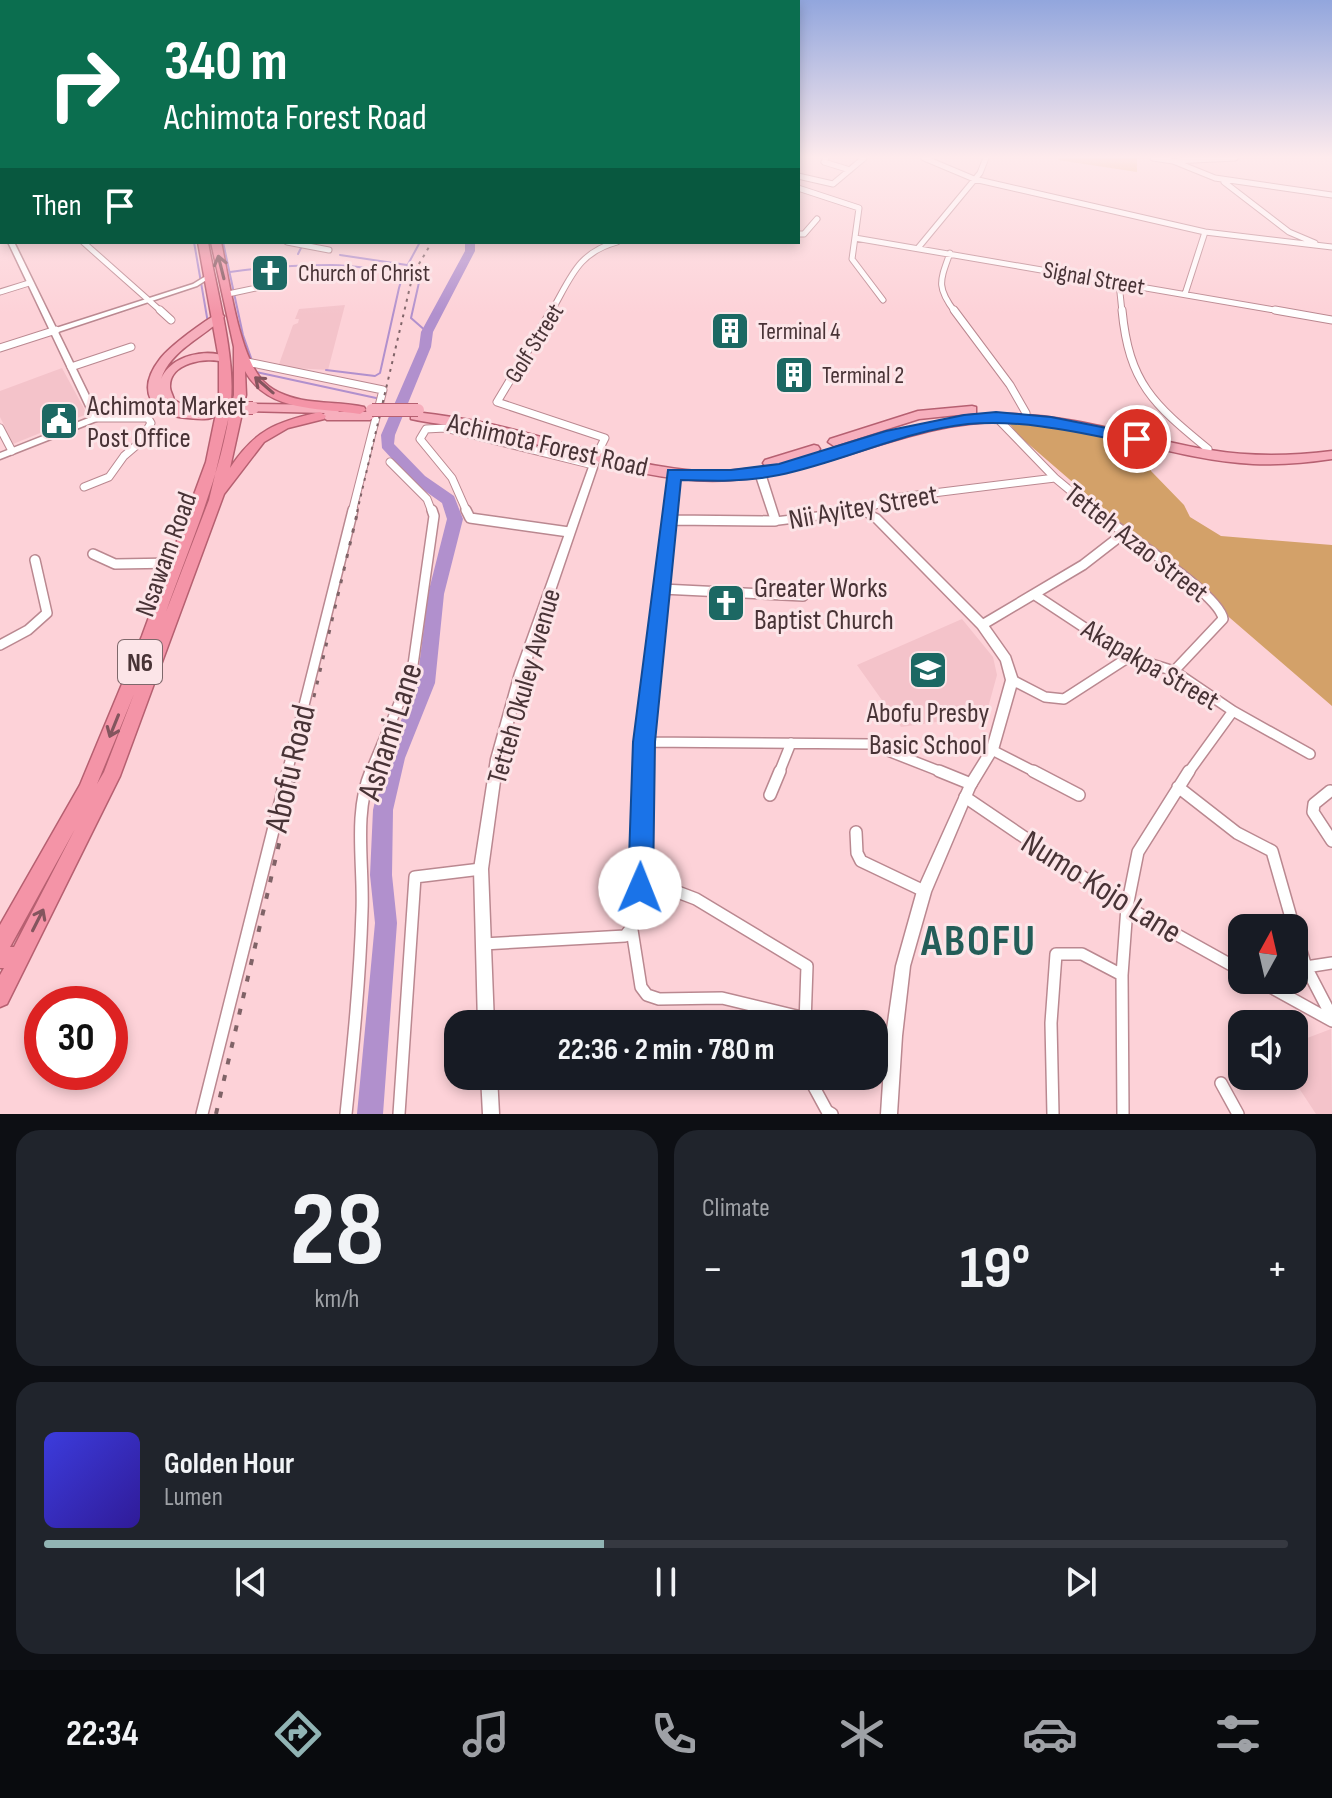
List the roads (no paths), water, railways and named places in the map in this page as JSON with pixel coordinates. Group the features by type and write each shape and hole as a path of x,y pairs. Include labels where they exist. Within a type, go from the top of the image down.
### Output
{"highway":[{"name":"Nsawam Road","path":"0,945 86,791 115,726 219,436 225,399 224,359 219,316 209,283 203,244"},
{"name":"Nsawam Road","path":"0,997 9,958 111,776 216,500 240,395 239,347 216,244"},
{"path":"239,347 259,384 279,396 370,415"},
{"path":"216,500 251,445 266,432 284,423 320,416"}],"main road":[{"name":"Achimota Forest Road","path":"219,316 171,354 159,369 154,396 162,407 179,414 370,415"},
{"name":"Achimota Forest Road","path":"211,412 172,404 165,392 164,382 181,363 210,355 224,359"},
{"name":"Achimota Forest Road","path":"252,412 320,416 417,413 469,422 674,474 714,476 793,467 905,431 954,421 996,417 1075,425 1242,460 1302,460 1332,455"},
{"name":"Achimota Forest Road","path":"598,453 686,467 736,468 773,462 857,427 936,412 1026,413 1090,422 1208,449 1276,454 1332,447"}],"street":[{"path":"859,210 852,259 883,300"},
{"path":"918,248 949,210"},
{"path":"1109,210 1205,232 1330,247"},
{"path":"1262,210 1289,232 1330,247"},
{"path":"800,234 804,234 817,219"},
{"path":"1185,294 1205,232"},
{"name":"Signal Street","path":"855,238 1332,320"},
{"path":"12,244 96,418"},
{"path":"85,244 171,320"},
{"path":"307,244 329,250"},
{"name":"Golf Street","path":"598,453 497,402 585,256 596,248 610,244"},
{"path":"950,253 940,281 943,296 1010,385 1026,413"},
{"path":"0,292 29,283"},
{"path":"0,348 148,299 209,283"},
{"path":"1119,283 1126,339 1140,382 1168,413 1208,449"},
{"path":"228,294 275,284"},
{"path":"71,367 131,347"},
{"name":"Abofu Road","path":"202,1114 271,846 370,415 383,390 247,362"},
{"name":"Tetteh Azao Street","path":"996,417 1055,478 1123,534 1211,596 1224,615 1223,619 1174,671"},
{"path":"0,456 96,418 148,418 151,423 138,444 124,456 109,477 84,487"},
{"path":"0,428 12,451"},
{"path":"569,532 482,521 468,516 462,495 452,478 420,439 423,431 445,428 598,453"},
{"name":"Tetteh Okuley Avenue","path":"485,1010 481,869 497,759 521,673 598,453"},
{"name":"Ashami Lane","path":"346,1114 355,1031 362,910 362,793 412,672 434,516 427,499 390,462"},
{"path":"760,473 775,521"},
{"path":"482,944 625,936 636,922 640,888 644,742 674,474"},
{"name":"Nii Ayitey Street","path":"671,520 775,521 863,510 893,498 1055,478"},
{"path":"863,510 876,518 982,625 1006,659 1012,680 992,750 971,784 924,891 903,966 889,1114"},
{"path":"982,625 1083,565 1123,534"},
{"path":"93,554 118,564 176,563"},
{"path":"0,645 21,636 47,613 35,560"},
{"path":"662,589 803,596"},
{"name":"Akapakpa Street","path":"1035,595 1129,657 1174,671 1233,711 1310,754"},
{"path":"1012,680 1045,697 1064,699 1129,657"},
{"path":"1123,1114 1122,975 1127,907 1138,852 1178,787 1233,711"},
{"path":"644,742 870,744 971,784"},
{"path":"770,795 791,743"},
{"path":"992,750 1079,795"},
{"path":"1178,787 1237,833 1272,851 1290,914"},
{"path":"1330,791 1314,804 1313,812 1332,841"},
{"name":"Numo Kojo Lane","path":"965,797 1127,907 1228,963"},
{"path":"856,832 857,853 861,861 924,891"},
{"path":"399,1114 415,877 481,869"},
{"path":"640,888 675,891 696,899 807,966 805,1010"},
{"path":"632,930 641,987 647,995 659,999 722,998 765,1010"},
{"path":"1053,1114 1051,1023 1056,954 1062,951 1097,959 1122,975"},
{"path":"1308,967 1332,963"},
{"path":"1308,971 1332,1019"},
{"path":"1285,994 1332,1019"},
{"path":"1221,1083 1238,1114"},
{"path":"490,1090 491,1114"},
{"path":"816,1090 827,1111 832,1114"}],"waterway":[{"path":"194,244 208,323"},
{"path":"223,244 243,335 256,372 376,398"},
{"path":"298,254 303,244"},
{"path":"419,244 406,268 420,278 411,318 427,332"},
{"path":"370,1114 386,923 381,875 383,810 395,758 426,683 436,594 455,519 449,500 420,480 387,445 388,435 425,347 427,332 470,251 470,244"},
{"path":"340,255 407,265"},
{"path":"230,272 332,265 409,272 402,278 399,288 380,373 375,376 326,370"}],"railway":[{"path":"357,512 413,274 431,244"},
{"path":"296,773 358,510"},
{"path":"216,1114 296,771"}],"place":[{"name":"Church of Christ","path":"270,273"},
{"name":"Terminal 4","path":"730,331"},
{"name":"Terminal 2","path":"794,375"},
{"name":"Achimota Market Post Office","path":"59,421"},
{"name":"Greater Works Baptist Church","path":"726,603"},
{"name":"Abofu Presby Basic School","path":"928,670"}],"district":[{"name":"ABOFU","path":"979,940"}]}
